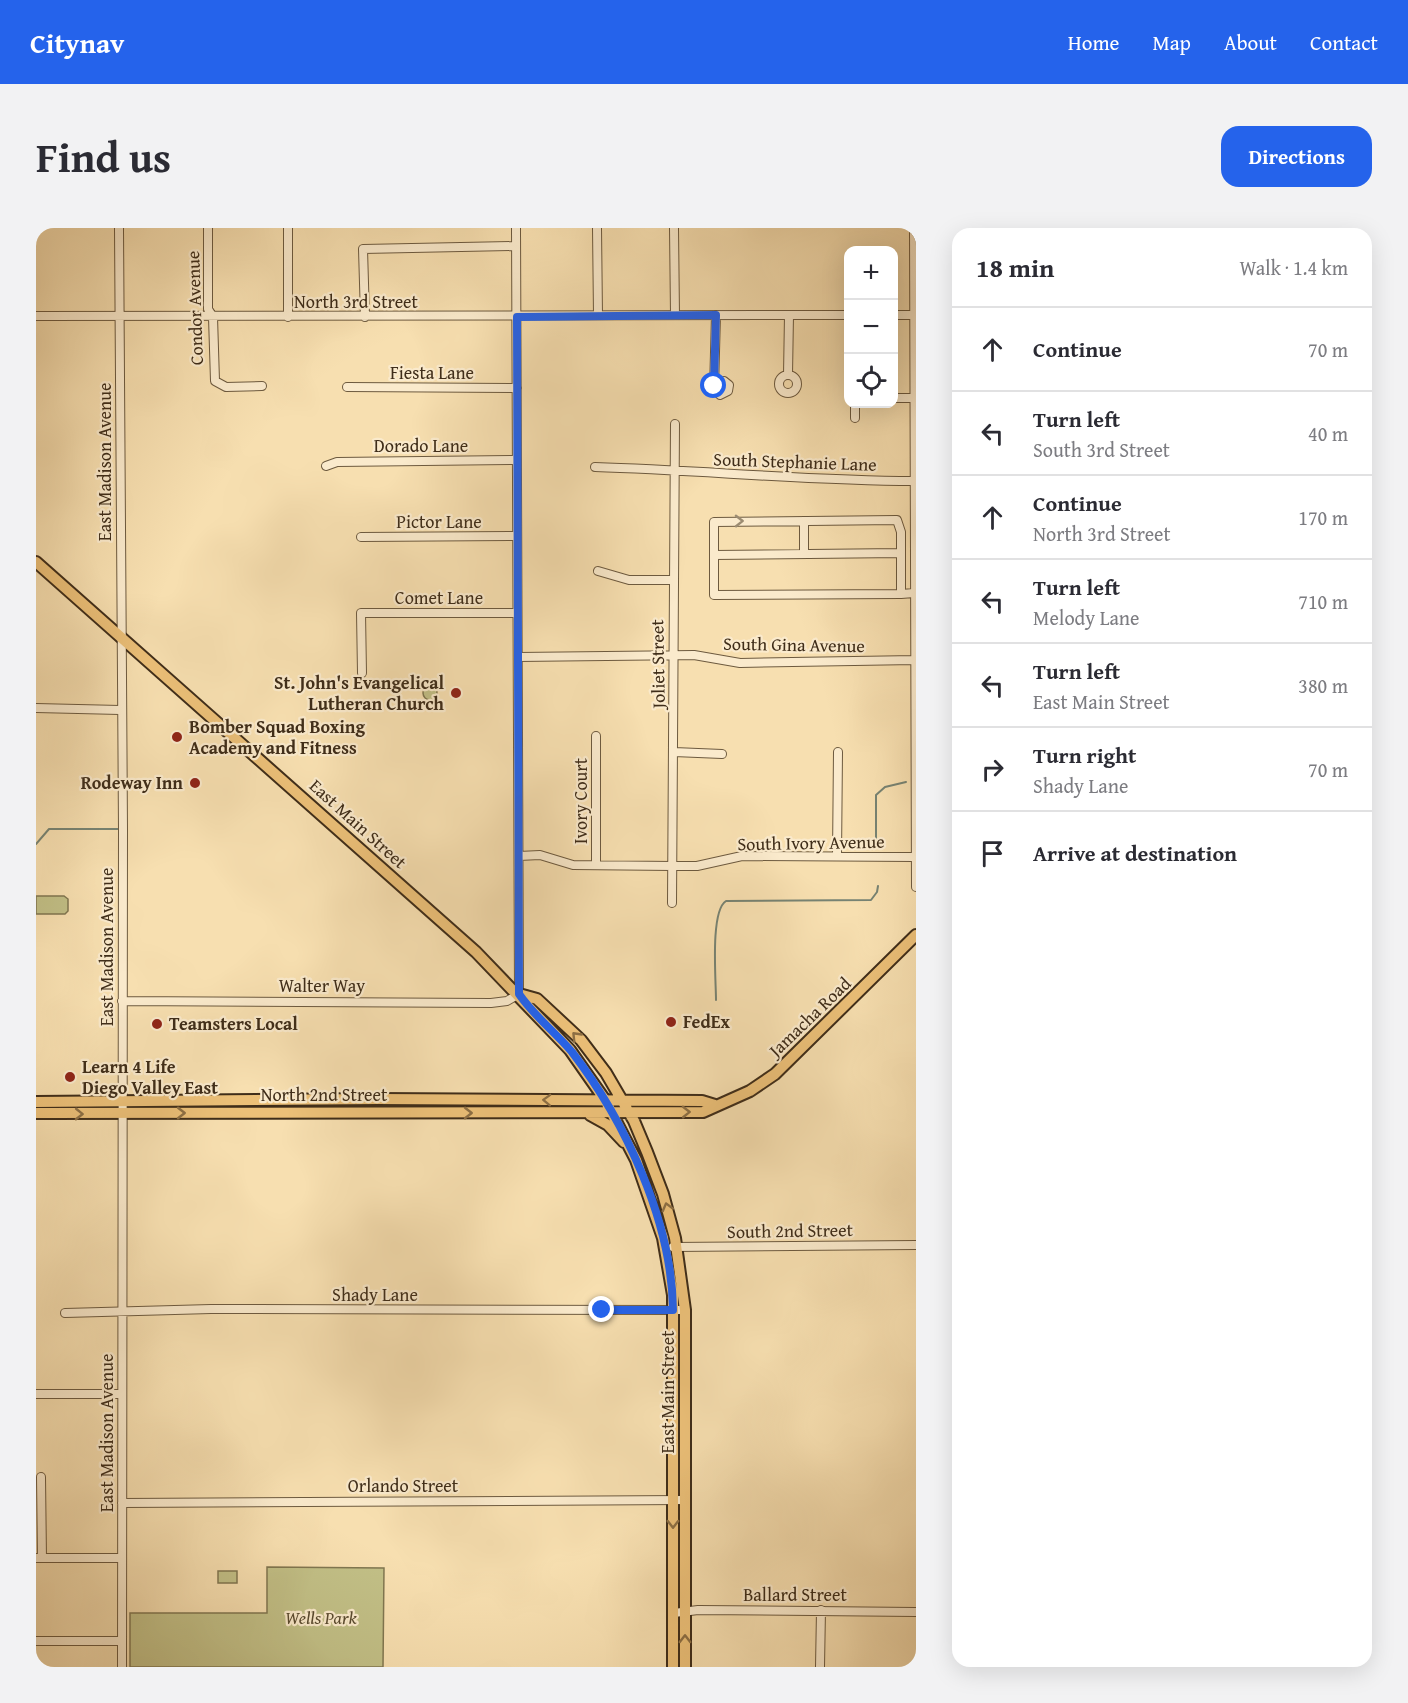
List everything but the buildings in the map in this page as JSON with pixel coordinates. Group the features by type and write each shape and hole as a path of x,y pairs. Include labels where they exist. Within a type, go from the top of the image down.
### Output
{"main road":[{"name":"East Main Street","path":"36,562 332,823 519,994 570,1050 613,1113 632,1152 665,1247 673,1310 680,1381 685,1500 679,1612 673,1667"},
{"name":"Jamacha Road","path":"613,1113 703,1112 750,1091 776,1074 916,935"},
{"name":"East Main Street","path":"519,994 537,999 581,1040 622,1101 640,1135 663,1194 677,1248 685,1310 673,1500 679,1612 685,1667"},
{"path":"578,1101 585,1098 590,1089 590,1077"},
{"path":"234,1113 246,1103 256,1099"},
{"name":"North 2nd Street","path":"36,1102 256,1099 605,1100"},
{"path":"346,1112 355,1107 359,1099"},
{"path":"397,1112 412,1108 420,1100"},
{"path":"422,1113 445,1100"},
{"name":"Jamacha Road","path":"605,1100 702,1101 715,1105"},
{"name":"North 2nd Street","path":"36,1113 613,1113"},
{"path":"640,1135 654,1113"},
{"path":"586,1114 608,1125 632,1152"}],"street":[{"name":"East Madison Avenue","path":"119,228 122,1667"},
{"name":"Condor Avenue","path":"208,228 208,309 213,317 214,383 226,387 262,386"},
{"path":"288,228 288,317"},
{"path":"516,228 519,994"},
{"path":"597,228 598,315"},
{"path":"674,228 675,315"},
{"path":"914,228 914,857 916,887"},
{"path":"365,317 363,249 516,246"},
{"path":"716,315 716,383"},
{"path":"788,315 788,375"},
{"name":"North 3rd Street","path":"36,316 844,315"},
{"path":"898,315 915,315"},
{"name":"Fiesta Lane","path":"347,387 517,388"},
{"path":"898,398 914,398"},
{"path":"855,408 855,418"},
{"name":"Joliet Street","path":"672,903 675,424"},
{"name":"Dorado Lane","path":"326,466 337,462 517,460"},
{"name":"South Stephanie Lane","path":"595,467 676,469 706,474 838,481 914,481"},
{"path":"901,594 901,525 897,520 714,522 714,595 901,594 914,592"},
{"path":"804,521 804,554"},
{"name":"Pictor Lane","path":"361,537 518,536"},
{"path":"714,555 901,553"},
{"path":"598,571 629,580 673,580"},
{"name":"Comet Lane","path":"362,673 361,614 517,613"},
{"name":"South Gina Avenue","path":"518,657 694,655 740,663 915,660"},
{"path":"36,708 120,710"},
{"name":"Ivory Court","path":"596,736 596,865"},
{"path":"674,752 722,754"},
{"path":"837,856 838,752"},
{"name":"South Ivory Avenue","path":"519,856 540,855 573,865 673,866 697,866 742,856 914,857"},
{"name":"Walter Way","path":"122,1001 491,1003 507,1001 519,994"},
{"name":"South 2nd Street","path":"665,1247 916,1245"},
{"name":"Shady Lane","path":"65,1313 211,1309 685,1310"},
{"path":"36,1395 122,1395"},
{"path":"41,1477 39,1558 122,1558"},
{"name":"Orlando Street","path":"122,1503 685,1500"},
{"path":"820,1667 821,1610"},
{"name":"Ballard Street","path":"679,1612 821,1610 916,1612"},
{"path":"36,1641 122,1641"}],"green space":[{"path":"430,686 435,688 437,693 435,698 430,700 425,698 423,693 425,688"},
{"path":"36,896 64,896 68,899 68,911 65,914 36,914"},
{"name":"Wells Park","path":"267,1567 384,1568 383,1667 130,1667 130,1613 267,1613"},
{"path":"218,1571 237,1571 237,1583 218,1583"}],"waterway":[{"path":"876,846 876,795 885,787 906,782"},
{"path":"36,844 49,829 122,829"},
{"path":"716,1000 716,931 721,907 726,901 871,900 878,886"}],"place":[{"name":"St. John's Evangelical Lutheran Church","path":"456,693"},
{"name":"Bomber Squad Boxing Academy and Fitness","path":"177,737"},
{"name":"Rodeway Inn","path":"195,783"},
{"name":"FedEx","path":"671,1022"},
{"name":"Teamsters Local","path":"157,1024"},
{"name":"Learn 4 Life Diego Valley East","path":"70,1077"}],"route":[{"path":"602,1310 673,1310 673,1295 663,1238 636,1160 621,1128 593,1080 570,1050 528,1007 519,994 517,317 716,315 716,383 714,386"}]}
